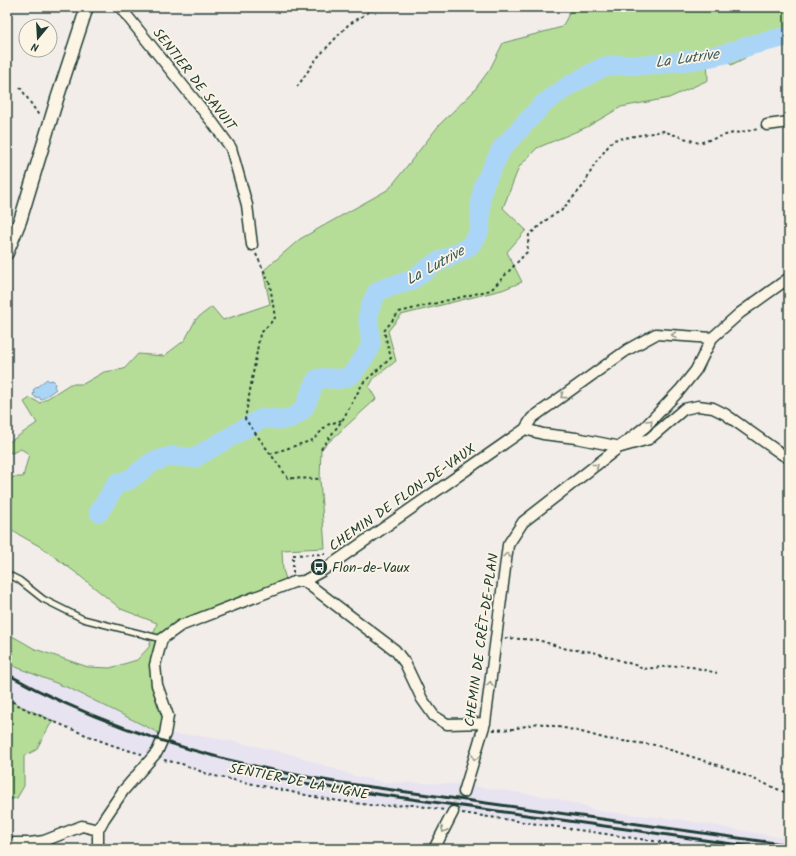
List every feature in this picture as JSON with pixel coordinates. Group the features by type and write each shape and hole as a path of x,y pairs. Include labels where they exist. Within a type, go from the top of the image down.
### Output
{"street":[{"path":"7,253 20,221 48,128 88,7"},
{"name":"SENTIER DE SAVUIT","path":"120,7 213,123 231,148 247,205 252,245"},
{"path":"767,125 789,122"},
{"name":"CHEMIN DE CRÊT-DE-PLAN","path":"464,792 484,726 508,545 523,522 645,427 680,390 696,370 712,338 740,313 789,278"},
{"name":"CHEMIN DE FLON-DE-VAUX","path":"162,639 180,626 294,582 304,581 322,572 525,429 532,418 627,350 656,334 712,338"},
{"path":"525,429 543,434 576,438 621,447 649,439 684,409 698,406 713,408 725,414 782,455 789,458"},
{"path":"304,581 395,650 405,663 422,699 434,716 447,724 484,726"},
{"path":"98,849 98,830 104,819 123,791 157,752 165,734 168,716 157,685 155,665 162,639"},
{"path":"434,849 453,811"},
{"path":"7,843 30,843 44,840 82,826 98,830"}],"lane":[{"path":"7,574 19,580 43,599 84,619 162,639"}],"path":[{"path":"296,87 317,58 348,25 378,7"},
{"path":"20,87 45,123 44,125 48,128"},
{"path":"321,449 343,420 364,383 391,358 384,331 399,312 491,290 527,252 529,235 551,216 560,211 584,185 594,165 613,140 663,131 699,143 729,134 757,130 767,125"},
{"path":"252,245 270,284 275,318 260,334 245,419 288,478 320,479"},
{"path":"270,454 312,440 327,425 343,420"},
{"path":"294,582 293,555 325,554"},
{"path":"496,638 538,640 566,649 593,652 638,666 642,669 684,665 717,674"},
{"path":"7,698 16,704 54,722 120,748 152,757"},
{"path":"484,726 513,729 538,724 574,730 607,739 654,745 730,769 767,786 789,794"},
{"name":"SENTIER DE LA LIGNE","path":"173,762 210,775 325,799 377,806 414,805 708,849"}],"shaded area":[{"path":"7,662 71,689 161,734 195,735 232,741 291,754 355,776 384,782 459,784 551,797 600,811 684,820 789,839 789,849 708,849 414,805 377,806 325,799 210,775 182,764 120,748 16,704 7,698"}],"green space":[{"path":"577,7 789,7 789,33 742,44 745,58 731,65 723,52 707,58 708,80 669,98 621,107 587,127 537,148 519,167 503,208 526,230 507,252 522,282 502,290 401,315 388,331 396,361 374,378 369,387 376,399 321,449 320,479 325,548 282,550 283,570 286,579 294,582 180,626 162,639 155,665 164,706 161,734 71,689 7,662 7,633 35,649 88,667 110,668 137,660 149,647 157,623 121,609 41,547 7,528 7,481 13,477 23,477 29,454 21,449 12,453 7,451 8,443 37,423 24,402 30,398 40,403 70,384 83,384 104,372 124,369 138,354 164,356 185,340 196,319 212,307 223,320 270,304 263,271 300,239 389,189 440,124 473,92 490,69 503,43 562,27 570,12"},
{"path":"7,698 16,704 54,721 50,725 36,750 24,756 24,786 17,798 7,800"}],"water":[{"path":"47,379 49,381 54,381 54,387 56,389 41,400 39,397 36,398 33,395 33,390"}],"waterway":[{"name":"La Lutrive","path":"99,512 117,483 129,480 152,462 172,456 194,458 261,419 286,419 294,417 303,408 317,379 340,379 353,373 368,352 371,342 368,318 370,307 377,292 385,288 410,281 434,264 465,249 471,244 477,236 480,228 481,198 484,184 502,148 543,104 568,86 603,67 618,65 650,65 700,59 789,36"}],"tunnel":[{"path":"453,812 464,792"}],"railway":[{"path":"7,674 85,712 125,728 208,755 250,765 335,782 789,845"},
{"path":"265,776 333,788 768,849"}],"place":[{"name":"Flon-de-Vaux","path":"319,567"}]}
